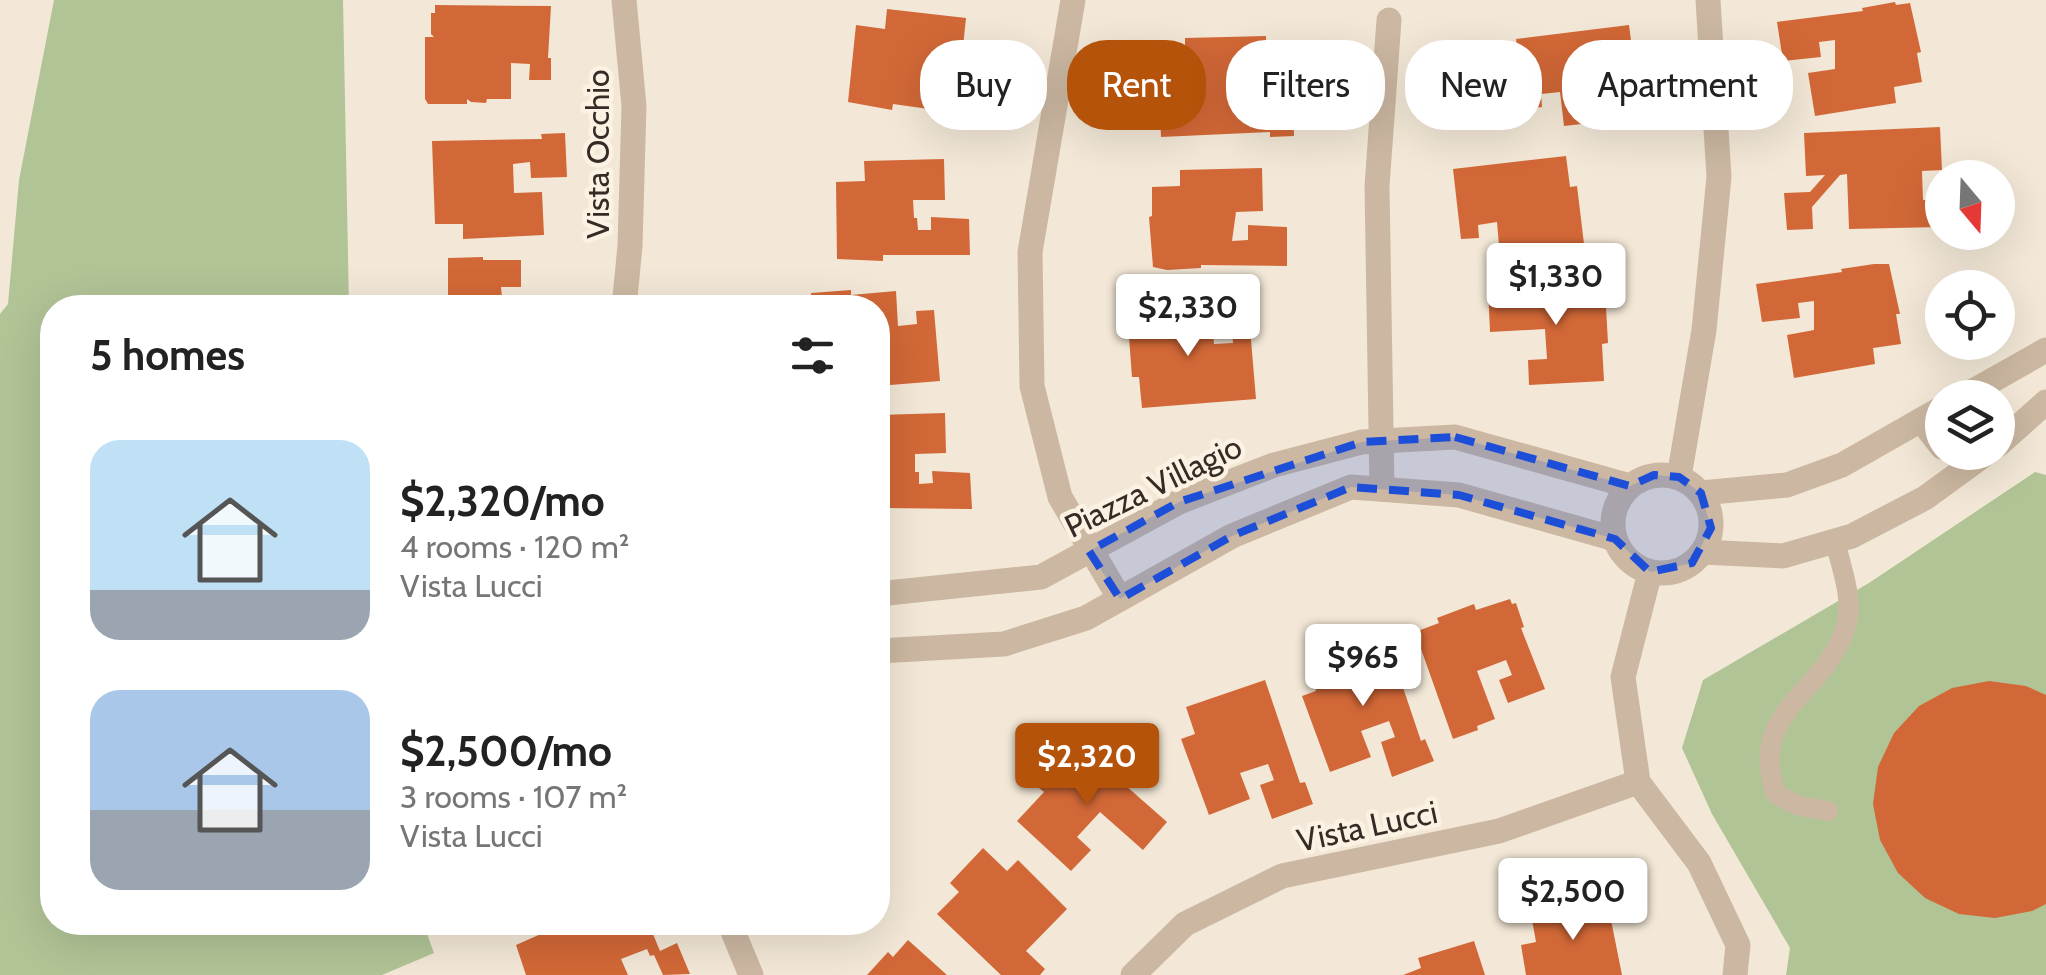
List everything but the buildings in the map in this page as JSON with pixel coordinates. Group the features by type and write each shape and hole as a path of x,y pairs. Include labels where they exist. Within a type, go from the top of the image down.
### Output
{"street":[{"name":"Vista Occhio","path":"624,0 634,106 625,295"},
{"path":"1073,0 1030,252 1032,386 1060,497 1120,599"},
{"path":"1679,477 1704,330 1719,176 1708,0"},
{"path":"1382,489 1377,186 1390,20"},
{"path":"1993,380 2046,350"},
{"path":"2015,430 2046,402"},
{"path":"1700,493 1787,485 1842,465 1925,418"},
{"name":"Piazza Villagio","path":"890,593 1041,577 1179,502 1274,465 1362,442 1455,438 1630,486"},
{"path":"1702,552 1783,556 1852,536 1925,498 1942,470"},
{"path":"1654,475 1679,477 1700,493 1711,516 1708,541 1702,552 1680,570 1650,572 1635,566 1622,554 1612,524 1614,510 1630,486 1654,475"},
{"path":"890,649 1004,644 1086,618 1232,536 1351,486 1460,495 1615,539"},
{"path":"1650,572 1623,676 1638,782 1699,863 1738,945 1735,975"},
{"name":"Vista Lucci","path":"1134,975 1185,924 1282,876 1499,831 1638,782"},
{"path":"734,935 751,975"}],"lane":[{"path":"1828,812 1776,794 1767,768 1771,738 1788,710 1815,681 1847,623 1847,592 1835,541"}],"highlighted area":[{"path":"1455,437 1630,486 1654,475 1679,477 1701,493 1711,528 1692,563 1650,572 1615,539 1459,495 1351,487 1232,536 1120,599 1089,551 1179,502 1362,442"}],"green space":[{"path":"54,0 343,0 349,295 40,295 40,935 427,935 434,953 382,975 0,975 0,314 8,304 19,180"},
{"path":"2035,472 2046,475 2046,975 1786,975 1790,948 1712,814 1682,748 1703,680 1869,583"}]}
